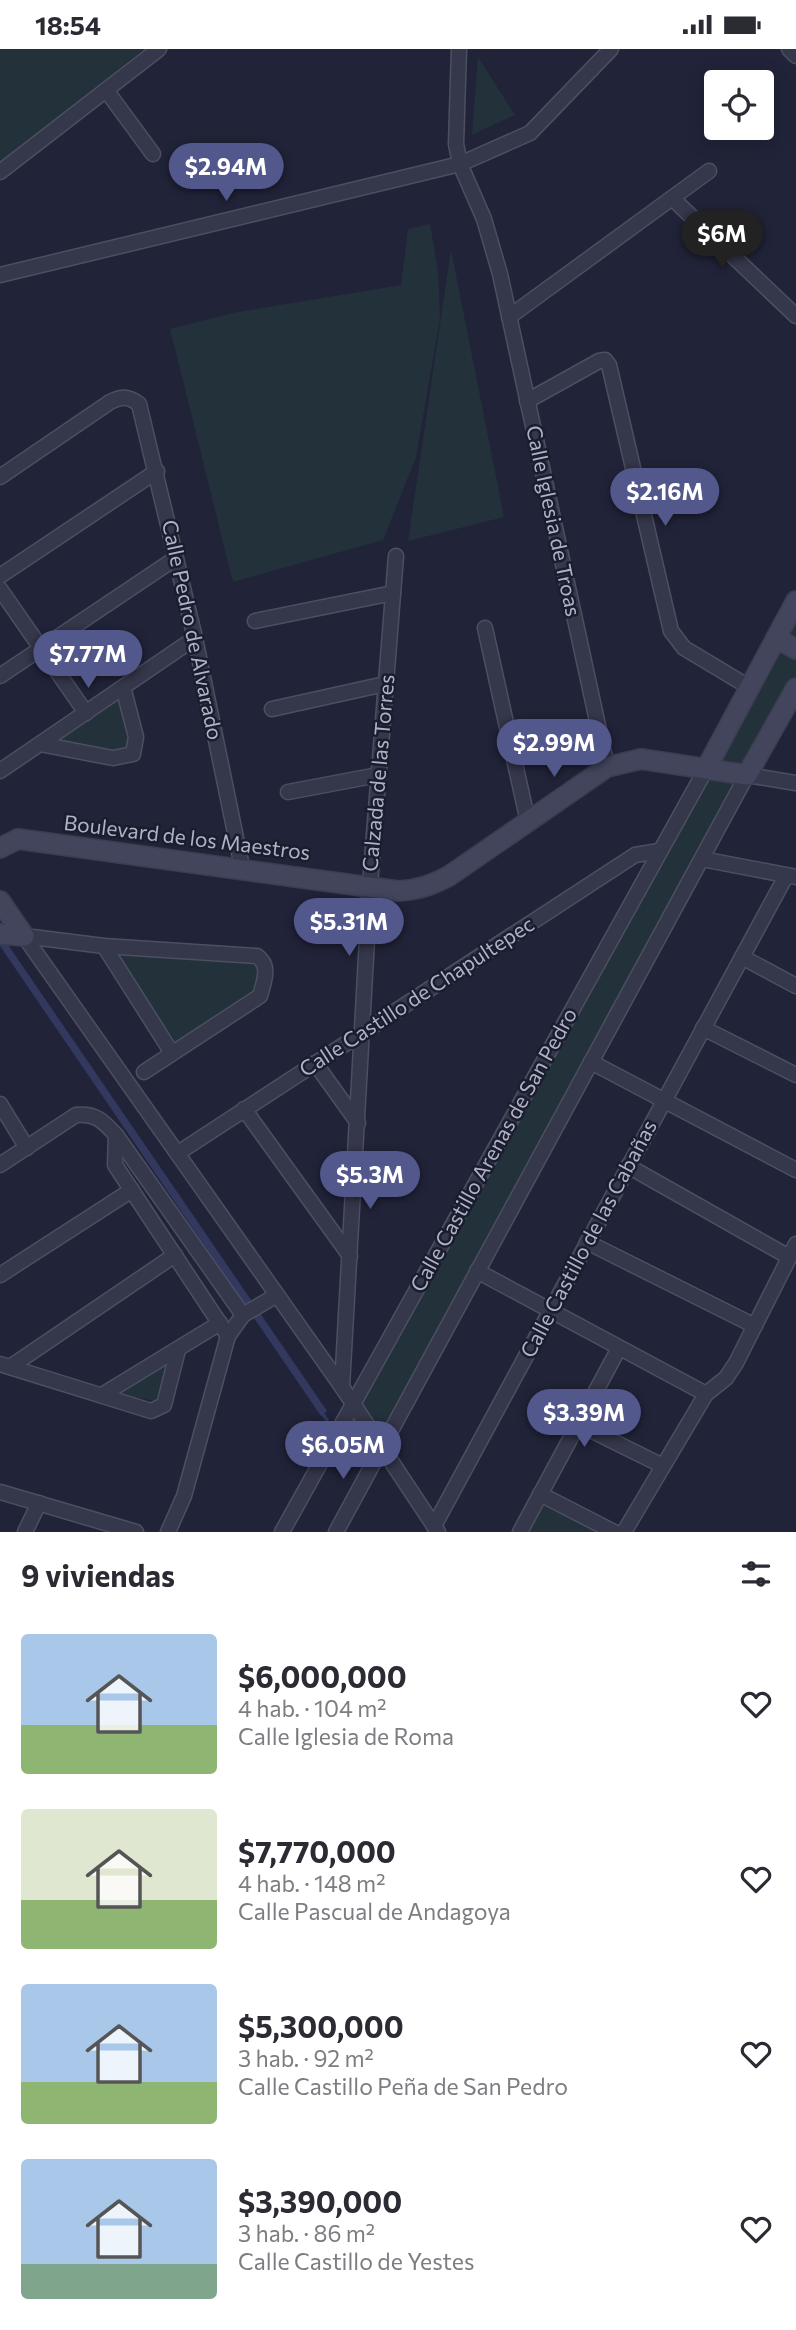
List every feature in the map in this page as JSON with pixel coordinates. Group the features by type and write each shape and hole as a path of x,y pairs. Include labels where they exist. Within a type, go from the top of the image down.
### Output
{"main road":[{"path":"706,769 796,601"},
{"path":"776,638 796,649"},
{"path":"607,767 625,760 641,759 747,775 796,688"},
{"name":"Boulevard de los Maestros","path":"0,848 18,839 242,867 398,891 429,886 607,767"},
{"path":"0,901 11,935"}],"street":[{"path":"0,172 159,49"},
{"name":"Calle Iglesia de Troas","path":"459,49 456,144 460,164 484,219 500,275 607,767"},
{"path":"0,275 460,164 530,133 611,49"},
{"path":"789,49 796,55"},
{"path":"106,90 153,154"},
{"path":"509,317 709,171"},
{"path":"672,198 796,316"},
{"path":"527,401 599,361 605,360 609,365 671,631 684,648 750,687"},
{"name":"Calle Pedro de Alvarado","path":"0,477 110,402 120,397 131,398 139,404 195,638 242,867"},
{"path":"0,576 157,471"},
{"name":"Calzada de las Torres","path":"342,1387 370,885 396,556"},
{"path":"0,676 176,558"},
{"path":"0,589 86,713"},
{"path":"255,621 393,593"},
{"path":"485,628 528,822"},
{"path":"0,771 195,638"},
{"path":"272,709 386,684"},
{"path":"40,744 113,758 133,754 136,737 123,687"},
{"name":"Calle Castillo Arenas de San Pedro","path":"282,1532 706,769"},
{"path":"288,792 378,775"},
{"path":"747,775 796,783"},
{"name":"Calle Castillo Arenas de San Pedro","path":"336,1532 747,775"},
{"name":"Calle Castillo de Chapultepec","path":"177,1153 635,855 659,851"},
{"path":"702,859 791,877"},
{"name":"Calle Castillo de las Cabañas","path":"436,1529 664,1099 742,957 791,877"},
{"path":"11,935 104,946 257,956 264,961 267,970 260,996 144,1072"},
{"path":"11,935 177,1153 342,1387 436,1529"},
{"path":"104,946 172,1053"},
{"path":"742,957 796,986"},
{"path":"703,1028 796,1075"},
{"path":"591,1062 796,1170"},
{"path":"315,1063 358,1123"},
{"path":"0,1104 27,1148"},
{"path":"244,1109 350,1256"},
{"path":"0,1165 76,1115 91,1114 100,1118 116,1135 251,1311"},
{"path":"116,1135 115,1165 229,1336"},
{"path":"624,1532 706,1394 726,1378 793,1251 628,1166"},
{"path":"0,1275 132,1190"},
{"path":"587,1242 755,1326"},
{"path":"5,1365 175,1255"},
{"path":"477,1271 618,1350 706,1394"},
{"path":"168,1532 184,1496 229,1336 251,1311 277,1295"},
{"path":"102,1395 220,1323"},
{"path":"5,1365 151,1411 164,1405 178,1349"},
{"path":"520,1532 618,1350"},
{"path":"578,1424 663,1465"},
{"path":"0,1492 136,1532"},
{"path":"540,1494 614,1532"},
{"path":"24,1532 39,1503"}],"shaded area":[{"path":"0,49 144,49 0,164"},
{"path":"478,57 515,115 472,135"},
{"path":"430,224 438,272 440,318 416,457 383,540 233,582 170,329 238,312 401,285 408,229"},
{"path":"451,250 504,517 408,541"},
{"path":"796,609 796,683 381,1442 356,1406"},
{"path":"119,699 130,744 124,751 56,740"},
{"path":"113,950 260,963 256,994 177,1044"},
{"path":"170,1360 161,1402 117,1394"},
{"path":"540,1494 612,1532 520,1532"}],"water":[{"path":"0,933 327,1411 321,1416 0,946"}],"waterway":[{"path":"320,1410 327,1420"}]}
